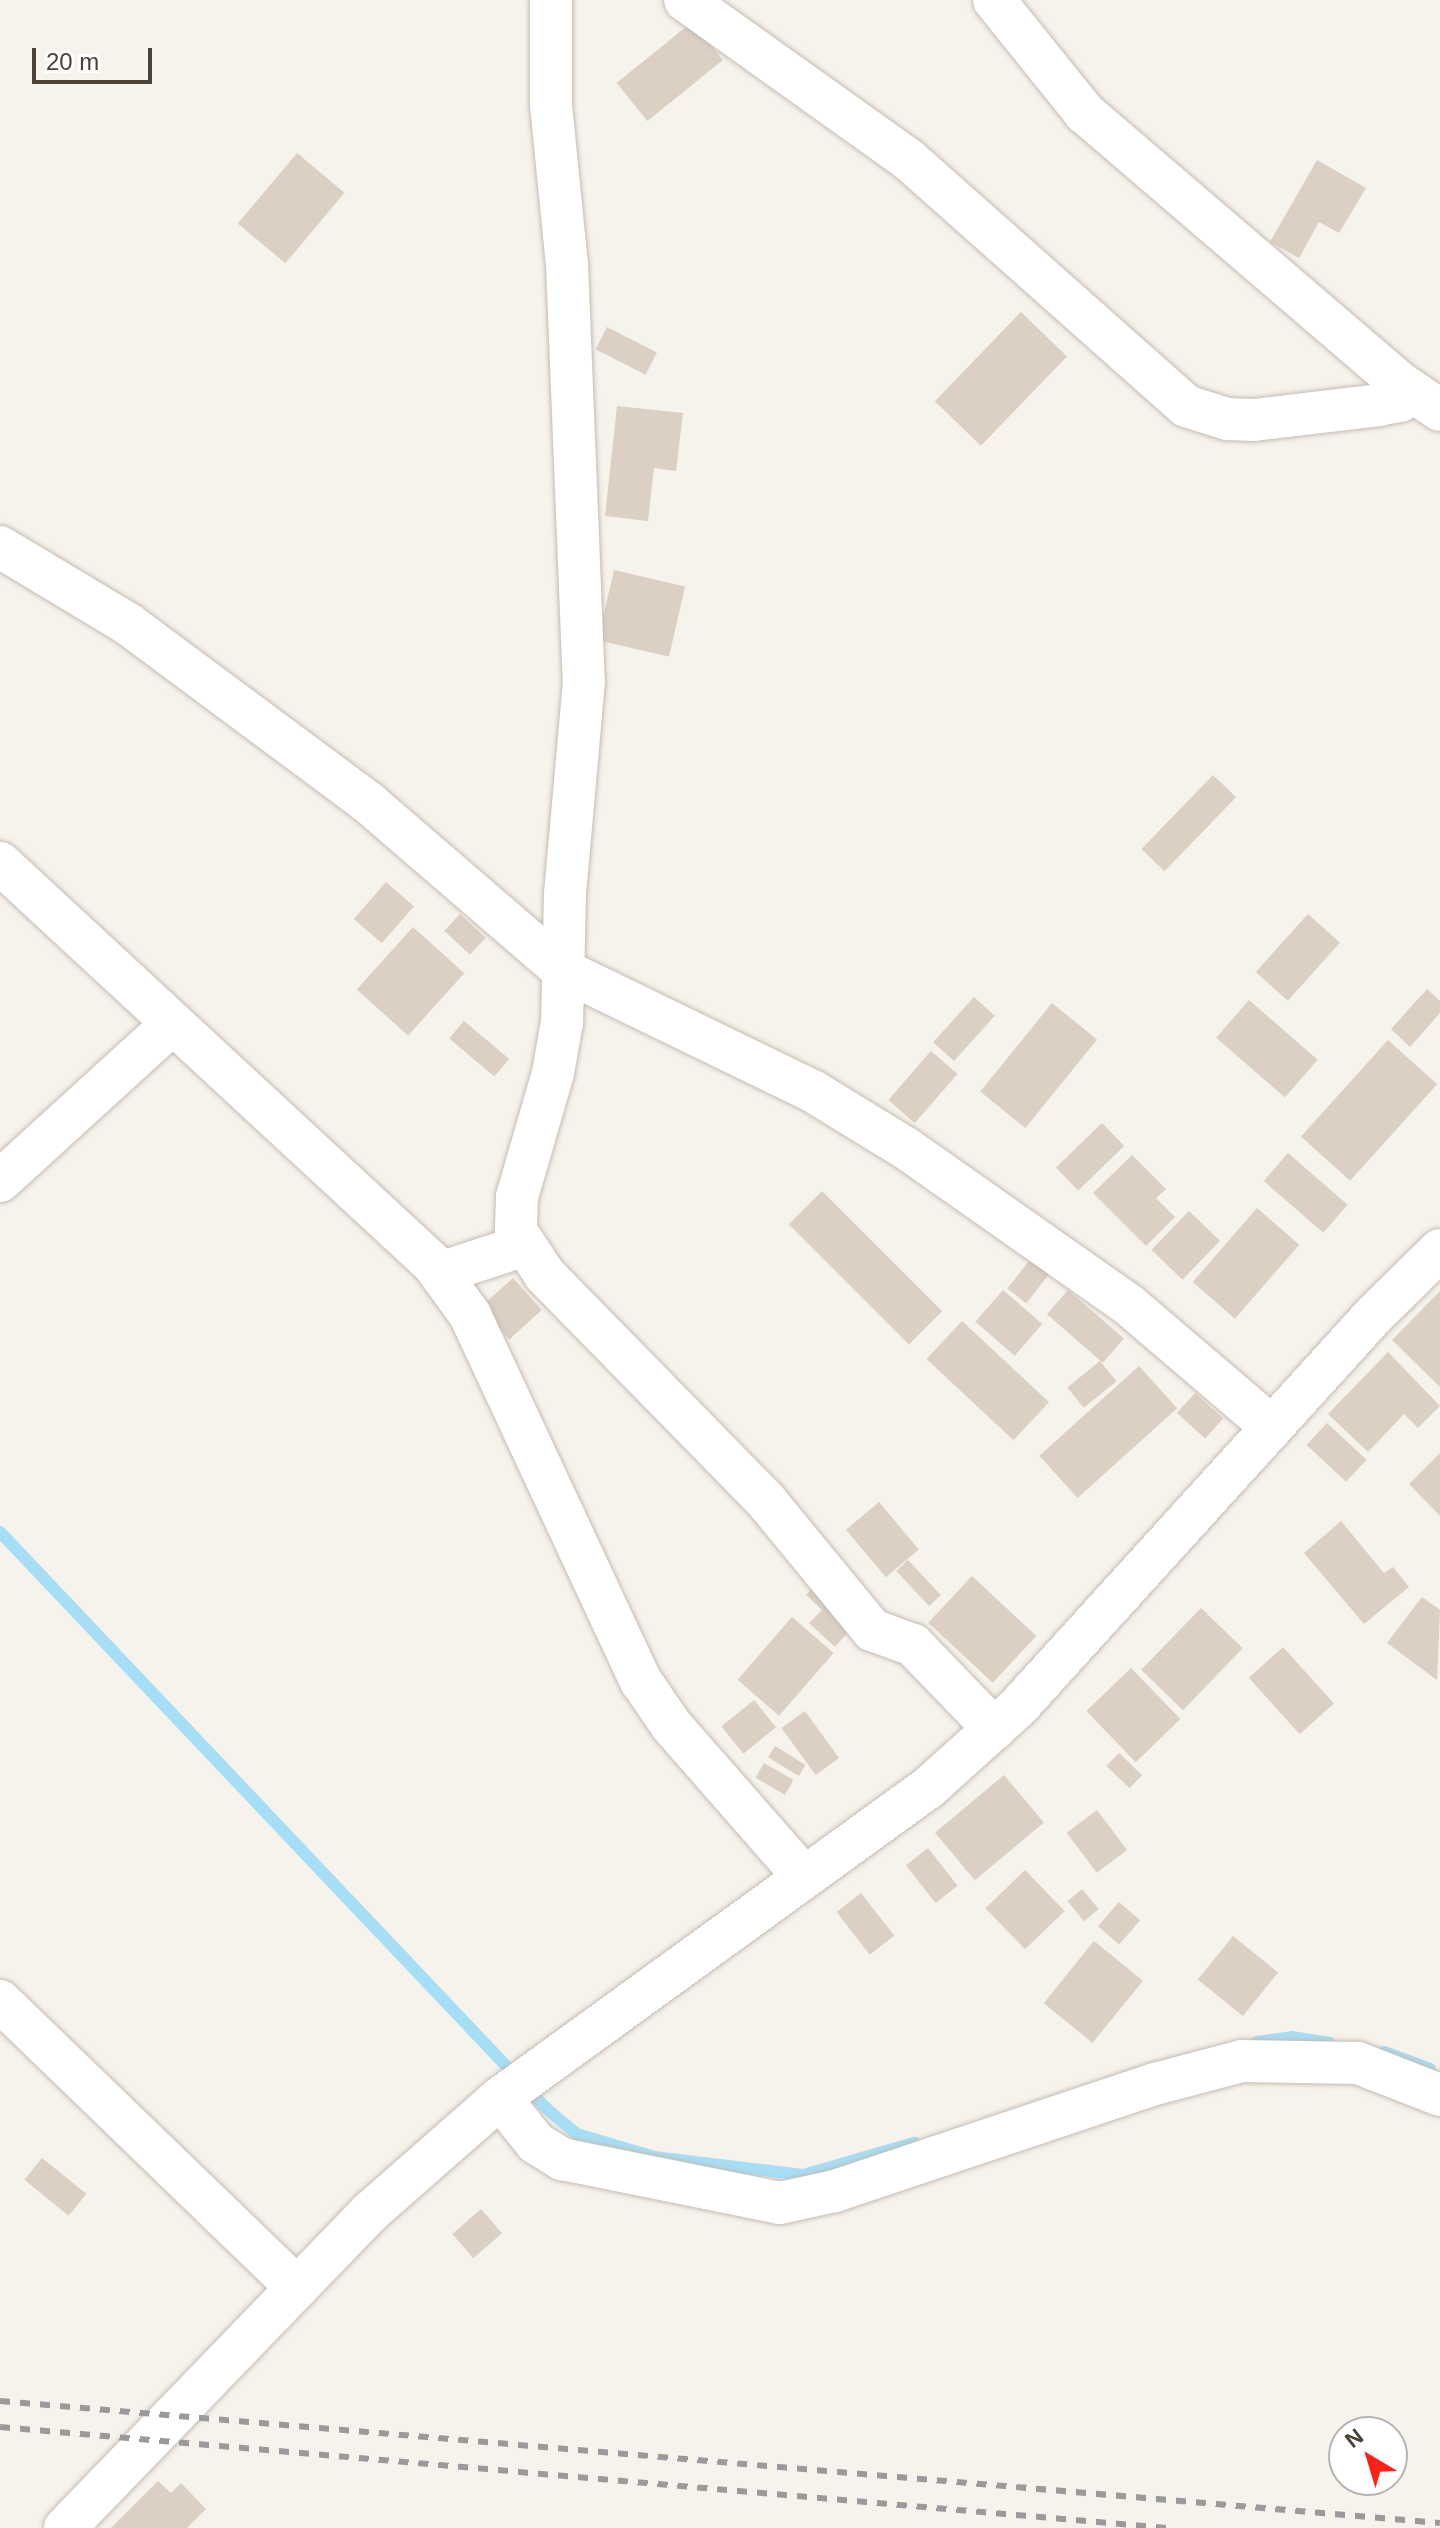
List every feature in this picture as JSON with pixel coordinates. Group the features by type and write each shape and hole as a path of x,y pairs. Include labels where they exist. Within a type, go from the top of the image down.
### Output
{"street":[{"path":"551,0 551,105 567,264 581,532 584,681 565,894 566,972 553,1073 517,1197 516,1231 522,1246 767,1502 872,1630 913,1645 994,1729"},
{"path":"685,0 908,159 1186,406 1227,419 1254,420 1424,400"},
{"path":"994,0 1050,76 1085,113 1424,400"},
{"path":"0,547 128,624 369,803 566,972 814,1092 907,1149 1129,1305 1272,1427"},
{"path":"0,863 399,1229 440,1273 481,1337 641,1681 671,1725 804,1877"},
{"path":"0,1181 172,1024"},
{"path":"440,1273 522,1246"},
{"path":"65,2528 369,2213 500,2098 928,1788 994,1729 1440,1250"},
{"path":"7,2020 297,2288"},
{"path":"500,2098 536,2143 562,2159 780,2203 835,2191 1155,2084 1242,2061 1358,2063 1440,2095"}],"building":[{"path":"692,22 723,60 647,121 617,83"},
{"path":"297,153 344,193 285,263 238,223"},
{"path":"1317,160 1366,188 1339,233 1319,222 1299,258 1270,242"},
{"path":"1021,312 1067,356 981,446 935,401"},
{"path":"607,327 657,352 646,375 596,349"},
{"path":"617,406 683,413 676,471 654,468 648,521 605,516"},
{"path":"614,570 685,586 669,657 598,640"},
{"path":"1213,775 1236,797 1164,871 1141,849"},
{"path":"386,882 414,906 382,943 354,919"},
{"path":"460,914 486,938 470,955 444,931"},
{"path":"1308,914 1340,943 1288,1001 1256,972"},
{"path":"413,927 464,973 408,1036 357,989"},
{"path":"1427,989 1440,1001 1440,1013 1410,1047 1391,1029"},
{"path":"974,997 995,1016 954,1061 933,1042"},
{"path":"1249,1000 1318,1060 1285,1097 1216,1038"},
{"path":"1052,1003 1097,1040 1025,1128 980,1092"},
{"path":"464,1021 509,1059 494,1077 449,1039"},
{"path":"1388,1040 1437,1084 1350,1181 1301,1137"},
{"path":"931,1051 957,1074 915,1123 888,1100"},
{"path":"1102,1123 1124,1146 1078,1190 1056,1167"},
{"path":"1288,1153 1348,1205 1323,1233 1264,1181"},
{"path":"1132,1155 1166,1189 1156,1198 1175,1217 1146,1246 1093,1193"},
{"path":"822,1191 942,1311 909,1344 789,1224"},
{"path":"1257,1208 1299,1245 1235,1319 1193,1282"},
{"path":"1189,1211 1220,1241 1182,1280 1151,1250"},
{"path":"1032,1257 1051,1272 1026,1303 1007,1289"},
{"path":"513,1278 542,1310 509,1339 480,1307"},
{"path":"1003,1290 1042,1324 1015,1356 975,1322"},
{"path":"1068,1290 1124,1339 1103,1363 1047,1314"},
{"path":"1440,1291 1440,1387 1392,1340"},
{"path":"962,1321 1049,1402 1014,1440 927,1359"},
{"path":"1388,1352 1440,1406 1418,1428 1404,1414 1368,1452 1328,1414"},
{"path":"1100,1361 1116,1381 1084,1408 1067,1387"},
{"path":"1139,1366 1177,1408 1078,1498 1039,1456"},
{"path":"1195,1393 1223,1418 1205,1438 1177,1413"},
{"path":"1327,1423 1366,1460 1346,1482 1307,1445"},
{"path":"1440,1453 1440,1516 1409,1484"},
{"path":"879,1502 919,1549 886,1577 846,1530"},
{"path":"1341,1521 1384,1573 1393,1567 1409,1587 1364,1624 1304,1553"},
{"path":"908,1560 941,1595 929,1606 896,1571"},
{"path":"972,1576 1036,1636 993,1683 928,1623"},
{"path":"818,1582 859,1620 835,1647 809,1623 822,1610 806,1595"},
{"path":"1422,1597 1440,1610 1437,1680 1387,1643"},
{"path":"1201,1608 1243,1648 1183,1710 1141,1670"},
{"path":"792,1617 834,1653 779,1716 738,1680"},
{"path":"1283,1647 1334,1703 1300,1734 1249,1678"},
{"path":"1131,1668 1180,1719 1136,1762 1086,1711"},
{"path":"754,1700 776,1727 743,1754 721,1726"},
{"path":"805,1711 839,1758 816,1775 782,1728"},
{"path":"775,1746 806,1765 799,1776 768,1757"},
{"path":"1119,1753 1142,1775 1130,1788 1106,1766"},
{"path":"764,1763 793,1780 785,1795 756,1778"},
{"path":"1004,1775 1044,1822 975,1880 935,1833"},
{"path":"1097,1810 1127,1850 1097,1873 1067,1833"},
{"path":"928,1848 958,1886 935,1903 906,1865"},
{"path":"1025,1870 1065,1911 1025,1949 985,1908"},
{"path":"1082,1889 1099,1909 1084,1921 1067,1901"},
{"path":"861,1893 894,1936 870,1955 837,1912"},
{"path":"1119,1902 1140,1920 1119,1945 1098,1926"},
{"path":"1233,1936 1278,1973 1243,2016 1198,1980"},
{"path":"1094,1941 1143,1981 1093,2043 1044,2003"},
{"path":"42,2158 86,2194 69,2216 24,2180"},
{"path":"481,2209 502,2233 473,2258 452,2234"},
{"path":"158,2481 171,2493 181,2483 206,2509 187,2528 111,2528"}],"waterway":[{"path":"0,1532 547,2109 577,2134 654,2157 803,2175 914,2143"},
{"path":"1257,2042 1292,2037 1330,2043"},
{"path":"1384,2052 1430,2069"}],"railway":[{"path":"0,2401 1440,2523"},
{"path":"0,2427 1167,2528"}]}
